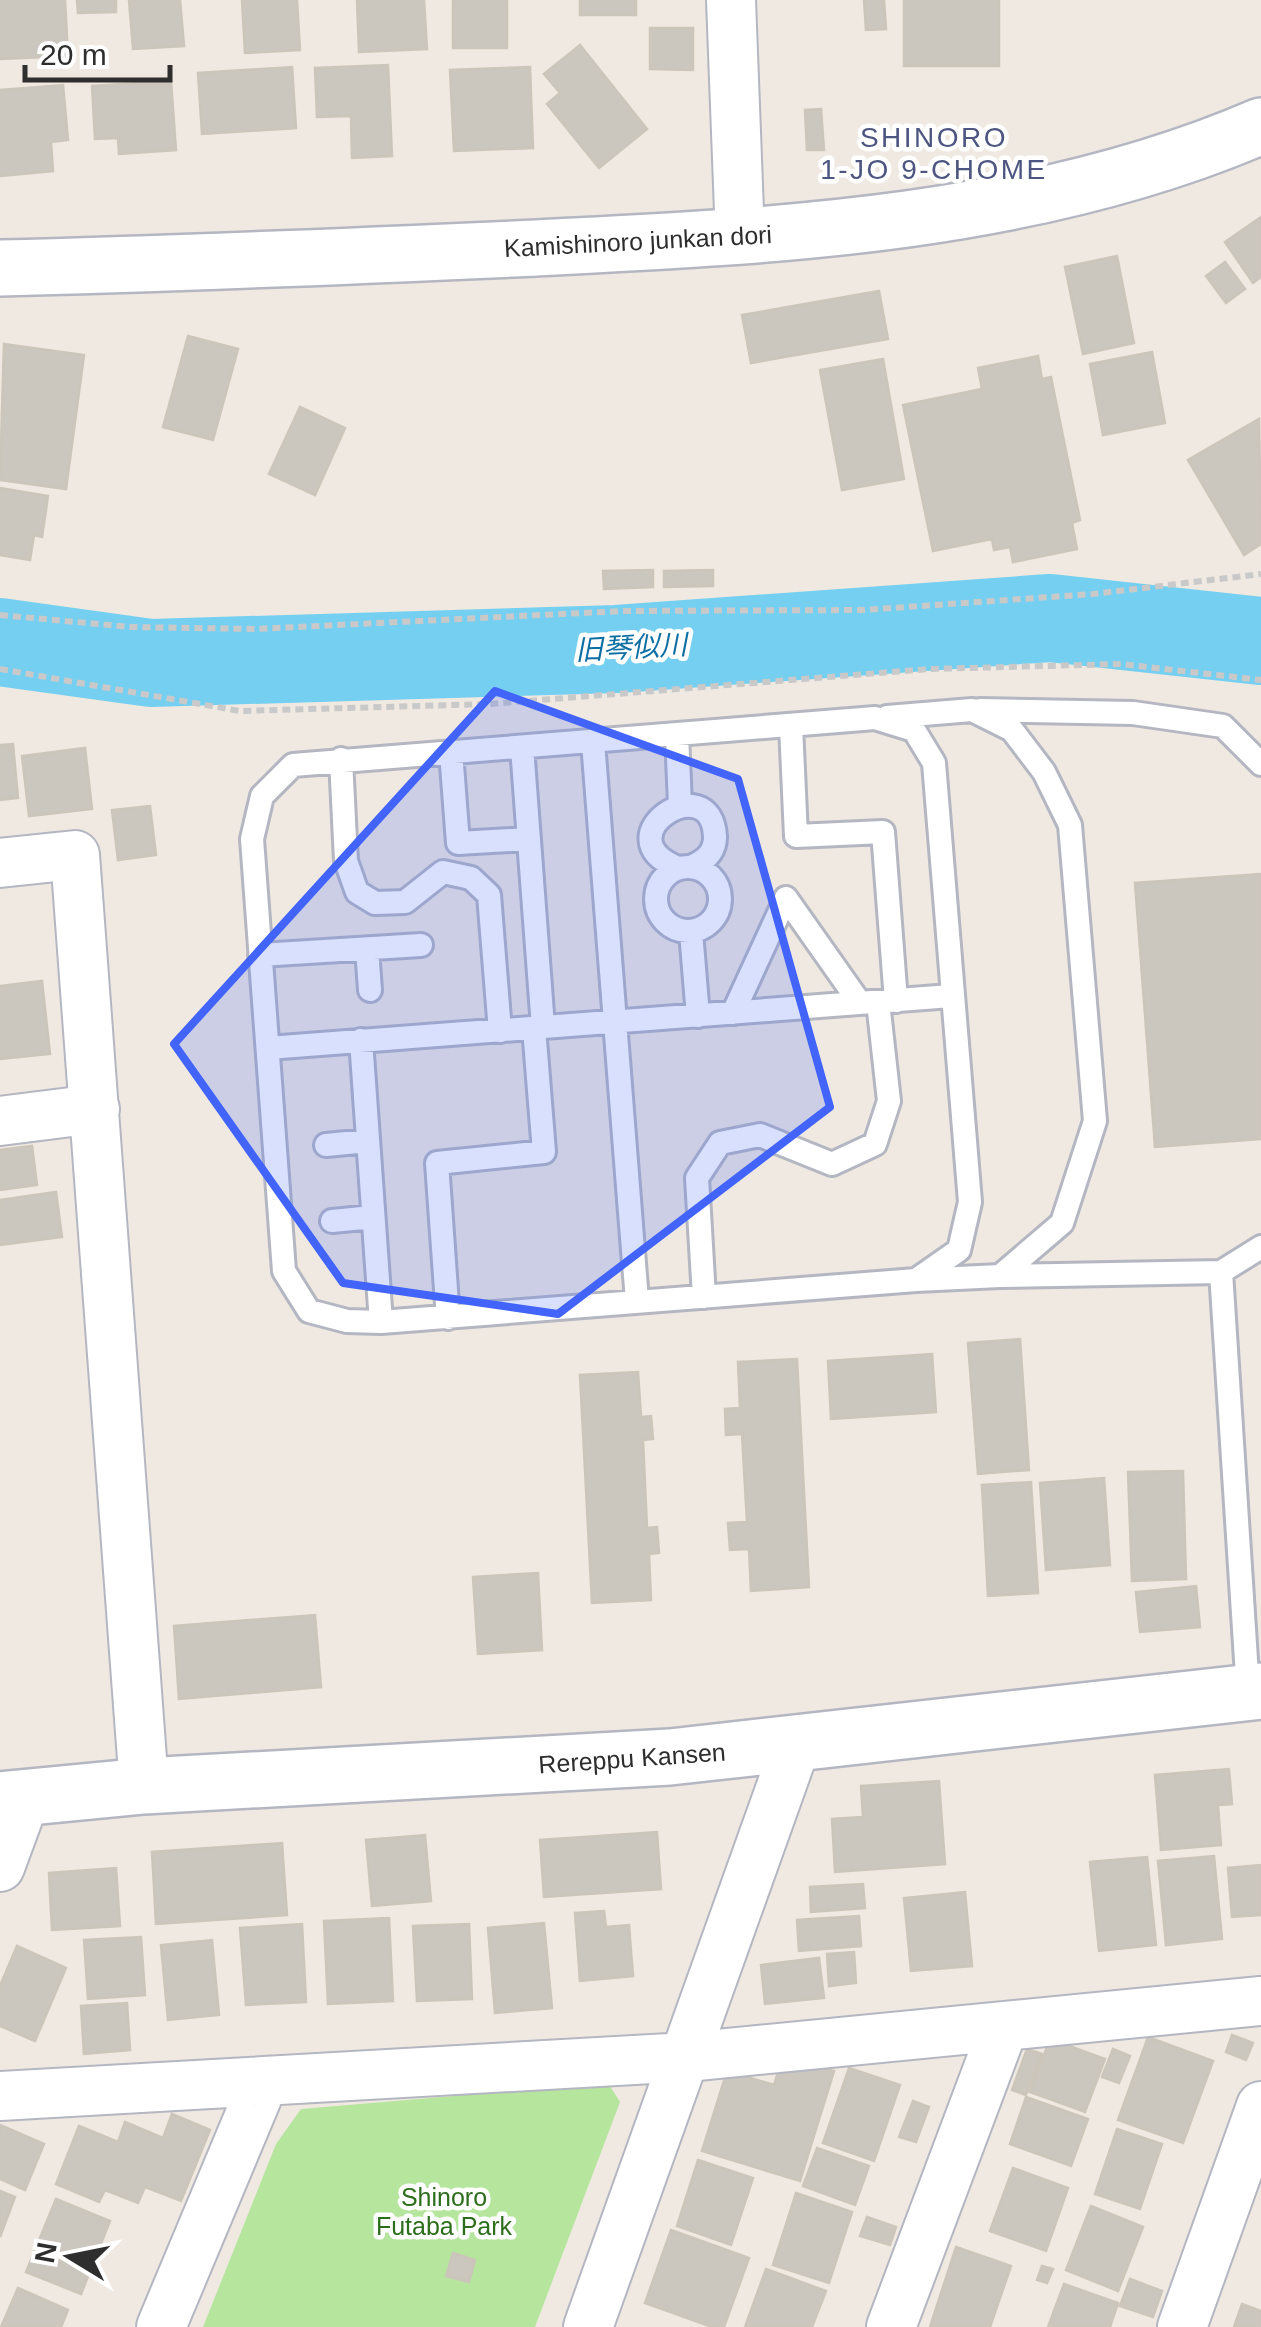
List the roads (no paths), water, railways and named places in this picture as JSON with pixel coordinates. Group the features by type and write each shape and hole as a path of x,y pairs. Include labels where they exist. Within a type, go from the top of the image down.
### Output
{"main road":[{"name":"Kamishinoro junkan dori","path":"0,268 240,262 740,238 995,206 1181,160 1261,126"},
{"name":"Rereppu Kansen","path":"13,1799 144,1786 670,1757 1255,1691"}],"street":[{"path":"731,0 740,238"},
{"path":"0,863 75,855 144,1786"},
{"path":"0,1120 95,1109"},
{"path":"588,2327 796,1745"},
{"path":"0,1867 13,1799"},
{"path":"0,2096 687,2057 1261,2002"},
{"path":"892,2327 1004,2026"},
{"path":"161,2327 264,2081"},
{"path":"1182,2327 1261,2106"}],"lane":[{"path":"972,710 1012,730 1044,772 1070,826 1095,1121 1062,1222 1000,1276"},
{"path":"1261,764 1223,726 1133,713 972,710 293,765 262,796 252,838 284,1271 309,1310 347,1321 381,1322 916,1280 1222,1272 1261,1247"},
{"path":"875,718 914,730 934,762 950,996 970,1202 959,1250 916,1280"},
{"path":"704,1296 697,1178 720,1142 760,1135 832,1164 875,1144 889,1101 878,1002 884,832 796,836 791,726"},
{"path":"677,734 680,805"},
{"path":"593,742 637,1301"},
{"path":"448,1318 437,1162 544,1152 522,747"},
{"path":"451,752 458,843 530,839"},
{"path":"341,759 346,861 357,892 376,904 405,902 443,872 471,878 489,896 500,1031"},
{"path":"686,867 662,862 652,846 653,827 663,812 680,805 696,807 708,816 715,831 715,846 706,860 686,867 656,890 656,906 663,921 676,930 691,932 707,927 722,900 718,884 708,872 686,867"},
{"path":"732,1013 786,898 878,1002"},
{"path":"691,932 698,1016"},
{"path":"260,955 421,945"},
{"path":"366,949 370,990"},
{"path":"268,1048 950,996"},
{"path":"361,1040 381,1322"},
{"path":"326,1145 368,1141"},
{"path":"332,1221 373,1217"},
{"path":"1222,1272 1255,1691"}],"waterway":[{"name":"旧琴似川","path":"0,642 151,663 617,649 1050,618 1261,641"}],"district":[{"name":"SHINORO 1-JO 9-CHOME","path":"934,153"}],"park label":[{"name":"Shinoro Futaba Park","path":"444,2212"}]}
